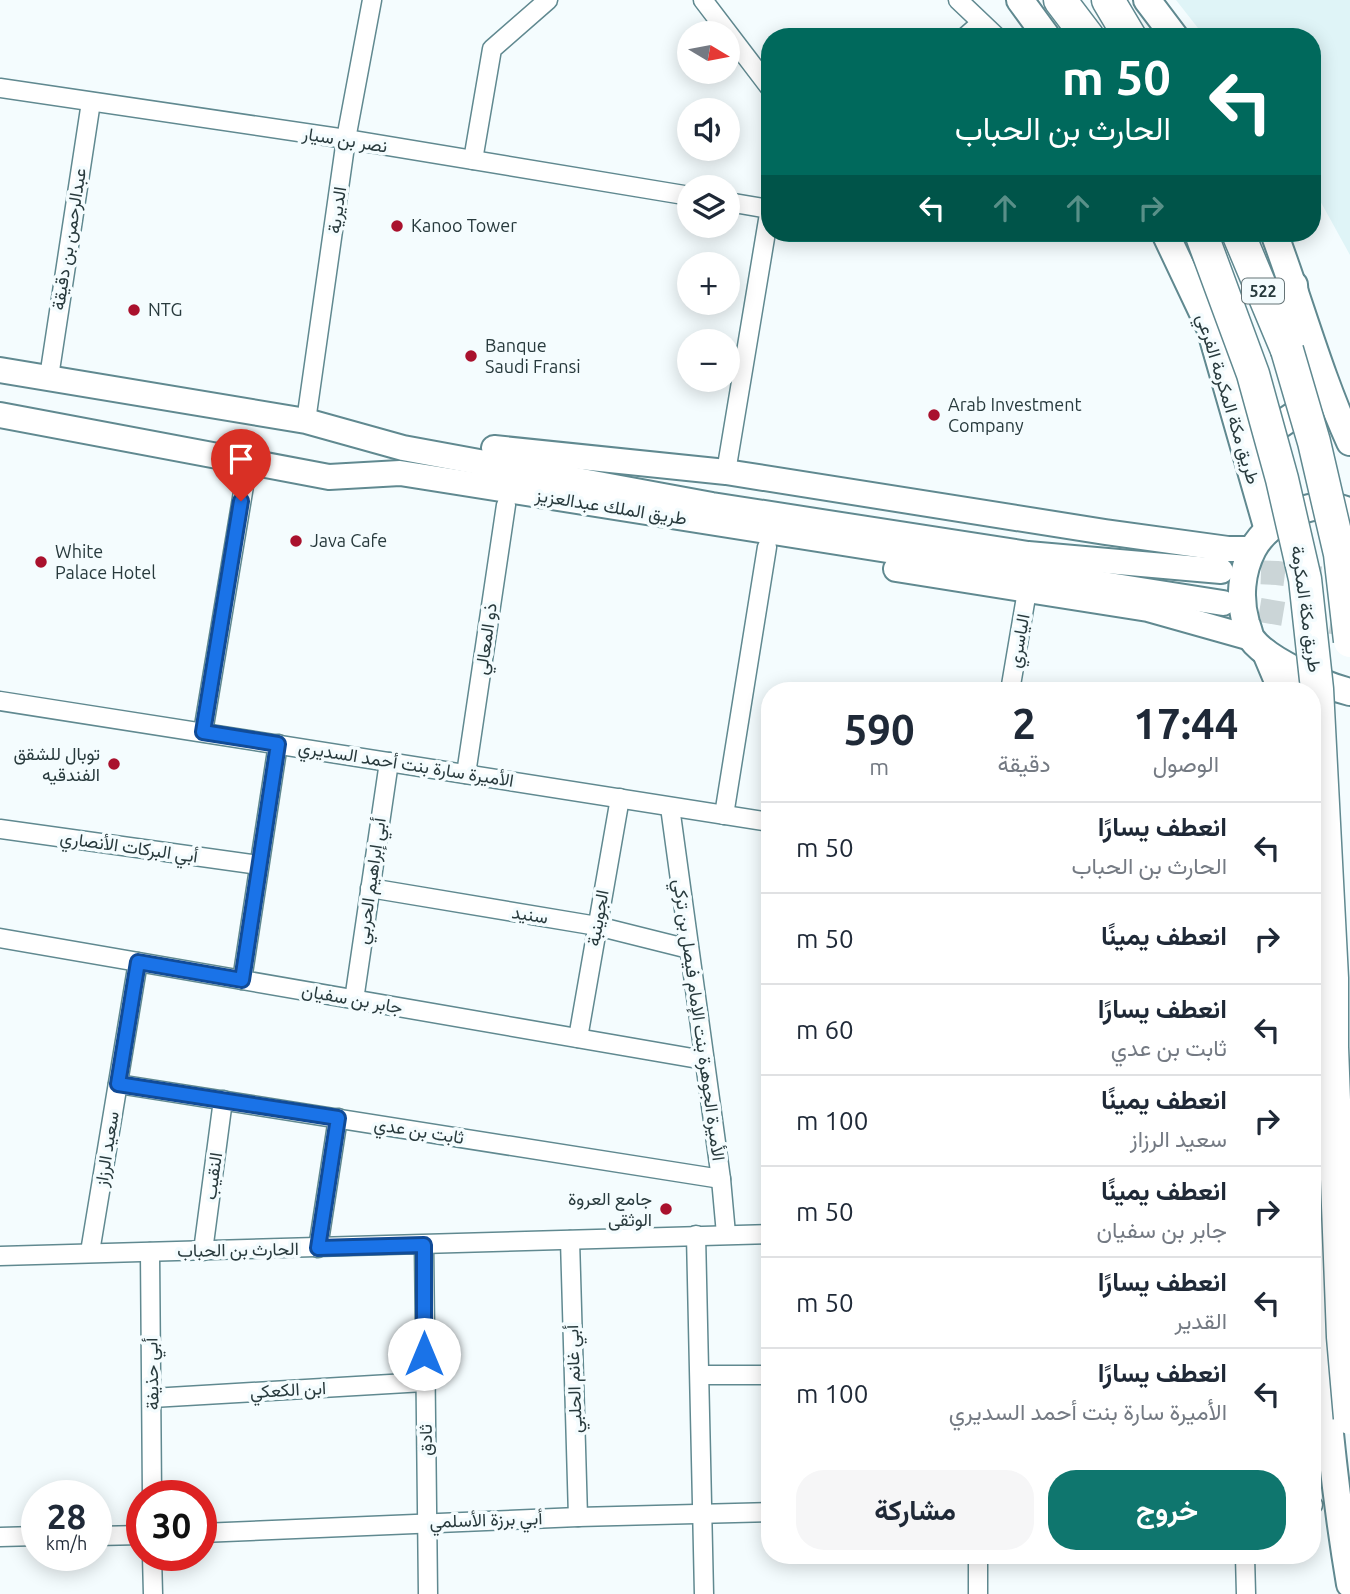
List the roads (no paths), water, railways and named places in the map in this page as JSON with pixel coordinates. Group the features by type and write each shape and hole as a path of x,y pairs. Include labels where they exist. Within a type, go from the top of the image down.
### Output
{"highway":[{"path":"1060,0 1081,28"},
{"path":"1108,0 1125,28"},
{"name":"طريق مكة المكرمة","path":"1204,242 1253,374 1282,479 1305,579 1316,682"},
{"name":"522","path":"1242,242 1287,350 1314,442 1340,554 1350,642"},
{"name":"طريق مكة المكرمة","path":"1321,766 1332,978 1332,1047 1343,1337 1350,1418"}],"main road":[{"path":"1020,0 1041,28"},
{"path":"1147,0 1168,28"},
{"name":"طريق مكة المكرمة الفرعي","path":"1169,242 1210,328 1260,540"},
{"path":"1277,242 1333,404 1350,442"},
{"path":"1224,379 1256,421 1282,424 1299,412 1302,389 1294,285"},
{"name":"طريق الملك عبدالعزيز","path":"0,370 306,421 403,448 712,505 1028,554 1221,571"},
{"name":"طريق الملك عبدالعزيز","path":"0,415 329,477 400,473 1223,603"},
{"path":"333,428 386,432 526,453 726,472 1228,549 1260,540 1295,513 1315,507 1342,508 1350,512"},
{"path":"329,477 1148,609 1259,645 1293,668 1350,692"},
{"path":"1260,540 1243,578 1242,609 1278,682"},
{"path":"1321,793 1322,785"},
{"path":"1321,1314 1336,1505 1350,1584"}],"street":[{"name":"الديرية","path":"306,421 346,139 372,0"},
{"path":"473,160 492,49 548,0"},
{"path":"703,0 761,76"},
{"path":"958,0 987,28"},
{"path":"975,28 981,23"},
{"name":"نصر بن سيار","path":"0,88 346,139 677,194"},
{"name":"عبدالرحمن بن دقيقة","path":"49,377 91,102"},
{"path":"740,204 761,207"},
{"path":"726,472 763,242"},
{"path":"203,732 248,462"},
{"name":"ذو المعالي","path":"466,774 506,505"},
{"path":"724,815 767,547"},
{"name":"الياسري","path":"1012,682 1027,591"},
{"name":"الأميرة سارة بنت أحمد السديري","path":"0,701 761,821"},
{"path":"242,980 278,744"},
{"name":"أبي إبراهيم الحربي","path":"354,1000 389,762"},
{"name":"الجوينبة","path":"578,1038 620,798"},
{"name":"الأميرة الجوهرة بنت الإمام فيصل بن تركي","path":"670,807 726,1234"},
{"name":"أبي البركات الأنصاري","path":"0,829 259,865"},
{"name":"سنيد","path":"370,888 597,926 689,949"},
{"name":"جابر بن سفيان","path":"0,937 704,1060"},
{"name":"سعيد الرزاز","path":"90,1252 138,962"},
{"name":"ثابت بن عدي","path":"118,1084 720,1179"},
{"name":"النقيب","path":"203,1251 223,1100"},
{"path":"318,1248 338,1118"},
{"name":"الحارث بن الحباب","path":"0,1256 761,1234"},
{"path":"696,1235 704,1594"},
{"name":"أبي غانم الحلبي","path":"570,1240 578,1517"},
{"name":"ثادق","path":"424,1245 428,1594"},
{"name":"أبي حذيفة","path":"150,1252 152,1480"},
{"path":"700,1375 761,1375"},
{"name":"ابن الكعكي","path":"152,1398 424,1382"},
{"name":"أبي برزة الأسلمي","path":"217,1532 428,1522 761,1512"},
{"path":"0,1537 21,1536"},
{"path":"978,1564 978,1594"},
{"path":"1245,1564 1246,1594"},
{"path":"152,1571 153,1594"}],"tunnel":[{"path":"1225,571 1277,573 1350,582"},
{"path":"1224,604 1350,625"}],"place":[{"name":"Kanoo Tower","path":"397,226"},
{"name":"NTG","path":"134,310"},
{"name":"Banque Saudi Fransi","path":"471,356"},
{"name":"Arab Investment Company","path":"934,415"},
{"name":"Java Cafe","path":"296,541"},
{"name":"White Palace Hotel","path":"41,562"},
{"name":"توبال للشقق الفندقيه","path":"114,764"},
{"name":"جامع العروة الوثقى","path":"666,1209"}]}
